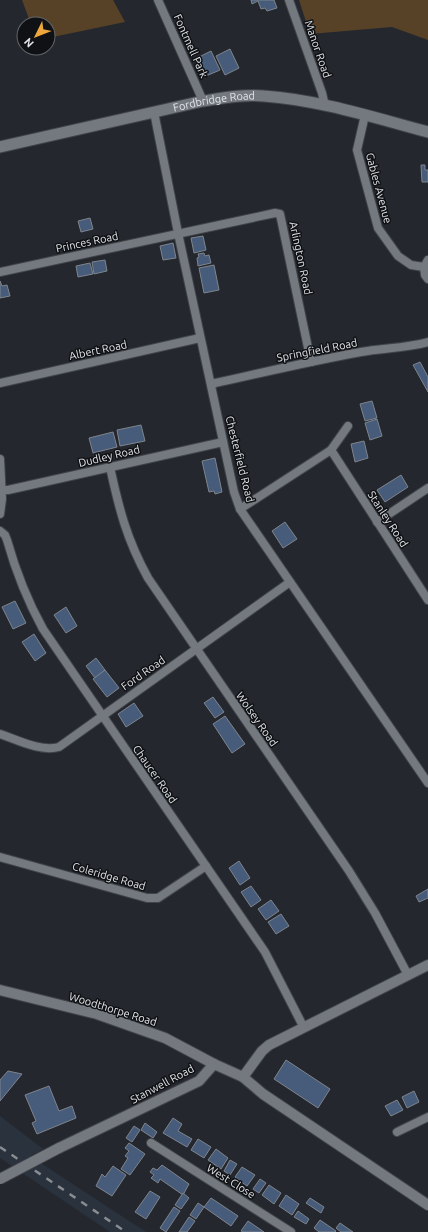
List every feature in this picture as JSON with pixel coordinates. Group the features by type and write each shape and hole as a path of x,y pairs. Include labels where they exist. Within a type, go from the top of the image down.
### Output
{"main road":[{"name":"Fordbridge Road","path":"0,147 203,101 236,96 263,96 325,106 366,115 428,132"}],"street":[{"name":"Fontmell Park","path":"158,0 203,101"},
{"name":"Manor Road","path":"289,0 322,93 325,106"},
{"name":"Chesterfield Road","path":"154,112 200,338 234,492 240,509 428,783"},
{"name":"Gables Avenue","path":"366,115 357,154 378,228 398,256 411,265 424,268"},
{"name":"Arlington Road","path":"178,233 275,213 280,214 311,362"},
{"name":"Princes Road","path":"0,272 178,233"},
{"path":"428,260 424,268 425,275 428,278"},
{"name":"Albert Road","path":"0,383 200,338"},
{"name":"Springfield Road","path":"211,384 311,362 428,342"},
{"path":"240,509 331,450 348,426"},
{"name":"Dudley Road","path":"1,490 223,442"},
{"name":"Stanley Road","path":"331,450 428,600"},
{"path":"0,459 0,514"},
{"name":"Wolsey Road","path":"110,467 122,520 136,557 196,649 348,871 375,913 408,975"},
{"path":"377,522 428,488"},
{"name":"Chaucer Road","path":"0,531 5,535 18,576 40,623 102,716 265,952 304,1026"},
{"name":"Ford Road","path":"0,734 38,746 52,748 59,747 290,582"},
{"name":"Coleridge Road","path":"0,857 147,898 158,898 206,866"},
{"path":"244,1077 262,1051 269,1045 304,1026 428,965"},
{"name":"Woodthorpe Road","path":"0,990 97,1014 138,1028 165,1038 214,1064"},
{"path":"214,1064 244,1077 263,1094 428,1205"},
{"name":"Stanwell Road","path":"0,1179 59,1148 199,1080 214,1064"},
{"path":"397,1132 428,1117"},
{"name":"West Close","path":"151,1144 157,1152 291,1232"}],"shaded area":[{"path":"22,0 113,0 125,22 56,36 56,16 28,16"},
{"path":"299,0 428,0 428,40 392,27 310,34"},
{"path":"0,1116 43,1149 30,1156 146,1232 110,1232 0,1158"}],"building":[{"path":"251,0 274,0 277,8 267,11 265,8 261,9 258,1 252,4"},
{"path":"230,49 239,68 225,75 216,56"},
{"path":"211,51 220,70 206,76 197,58"},
{"path":"421,165 425,165 425,170 428,170 428,182 422,182"},
{"path":"90,218 93,229 81,232 78,221"},
{"path":"203,236 206,250 194,253 191,238"},
{"path":"173,243 176,258 163,260 160,246"},
{"path":"204,253 205,256 209,255 211,263 198,266 198,254"},
{"path":"105,260 107,271 94,274 92,262"},
{"path":"90,263 93,274 78,277 76,266"},
{"path":"214,265 219,290 204,293 199,268"},
{"path":"0,281 2,286 7,285 10,296 0,298"},
{"path":"420,362 428,377 428,392 413,365"},
{"path":"372,401 377,418 365,421 360,404"},
{"path":"377,419 382,436 370,440 365,423"},
{"path":"141,425 145,441 120,446 117,430"},
{"path":"113,432 117,447 93,453 89,438"},
{"path":"364,441 368,458 355,462 351,444"},
{"path":"215,458 222,492 215,494 214,491 209,492 202,461"},
{"path":"401,475 408,487 385,502 377,490"},
{"path":"285,522 297,539 283,548 272,531"},
{"path":"15,601 26,623 13,629 2,607"},
{"path":"66,607 77,626 66,633 54,615"},
{"path":"34,634 46,653 35,661 22,642"},
{"path":"96,658 105,670 95,678 86,666"},
{"path":"105,670 119,688 107,697 93,679"},
{"path":"213,697 224,712 215,718 204,703"},
{"path":"134,703 143,716 126,727 118,714"},
{"path":"225,716 245,744 232,753 213,724"},
{"path":"239,861 250,878 240,885 229,868"},
{"path":"251,886 261,900 251,907 241,892"},
{"path":"428,889 428,898 419,902 416,896"},
{"path":"271,900 279,911 266,920 258,909"},
{"path":"281,914 289,926 276,934 268,922"},
{"path":"286,1060 330,1089 318,1108 274,1079"},
{"path":"8,1071 22,1074 0,1101 0,1080"},
{"path":"49,1086 59,1111 72,1106 76,1118 37,1134 32,1123 36,1121 25,1095"},
{"path":"414,1091 419,1102 407,1108 402,1097"},
{"path":"397,1100 403,1110 391,1116 385,1106"},
{"path":"173,1118 182,1124 178,1131 192,1139 187,1147 163,1133"},
{"path":"145,1123 157,1132 153,1138 141,1130"},
{"path":"134,1126 140,1130 132,1142 126,1138"},
{"path":"198,1139 211,1147 204,1158 191,1150"},
{"path":"129,1143 145,1154 130,1175 121,1169 128,1158 125,1156 129,1151 125,1148"},
{"path":"216,1149 228,1158 221,1169 208,1160"},
{"path":"230,1160 237,1164 230,1175 224,1171"},
{"path":"162,1165 189,1184 183,1195 160,1179 158,1183 151,1178 154,1175 150,1172 153,1168 157,1170"},
{"path":"113,1166 126,1175 112,1196 96,1186 102,1174 105,1177"},
{"path":"242,1167 255,1175 247,1186 235,1177"},
{"path":"260,1179 266,1183 259,1193 253,1189"},
{"path":"269,1185 281,1193 274,1204 262,1195"},
{"path":"150,1191 160,1197 146,1219 135,1212"},
{"path":"183,1193 189,1198 181,1209 175,1205"},
{"path":"286,1195 299,1204 292,1215 279,1206"},
{"path":"211,1198 238,1216 231,1226 204,1207"},
{"path":"310,1198 324,1207 321,1213 306,1203"},
{"path":"198,1203 204,1207 196,1219 190,1215"},
{"path":"174,1207 180,1211 166,1232 160,1228"},
{"path":"298,1211 309,1219 306,1224 294,1217"},
{"path":"189,1217 195,1221 187,1232 179,1232"},
{"path":"320,1220 336,1231 319,1232 314,1228"},
{"path":"248,1221 264,1232 241,1231"},
{"path":"340,1223 353,1232 341,1232 336,1228"}],"railway":[{"path":"0,1147 126,1232"}]}
